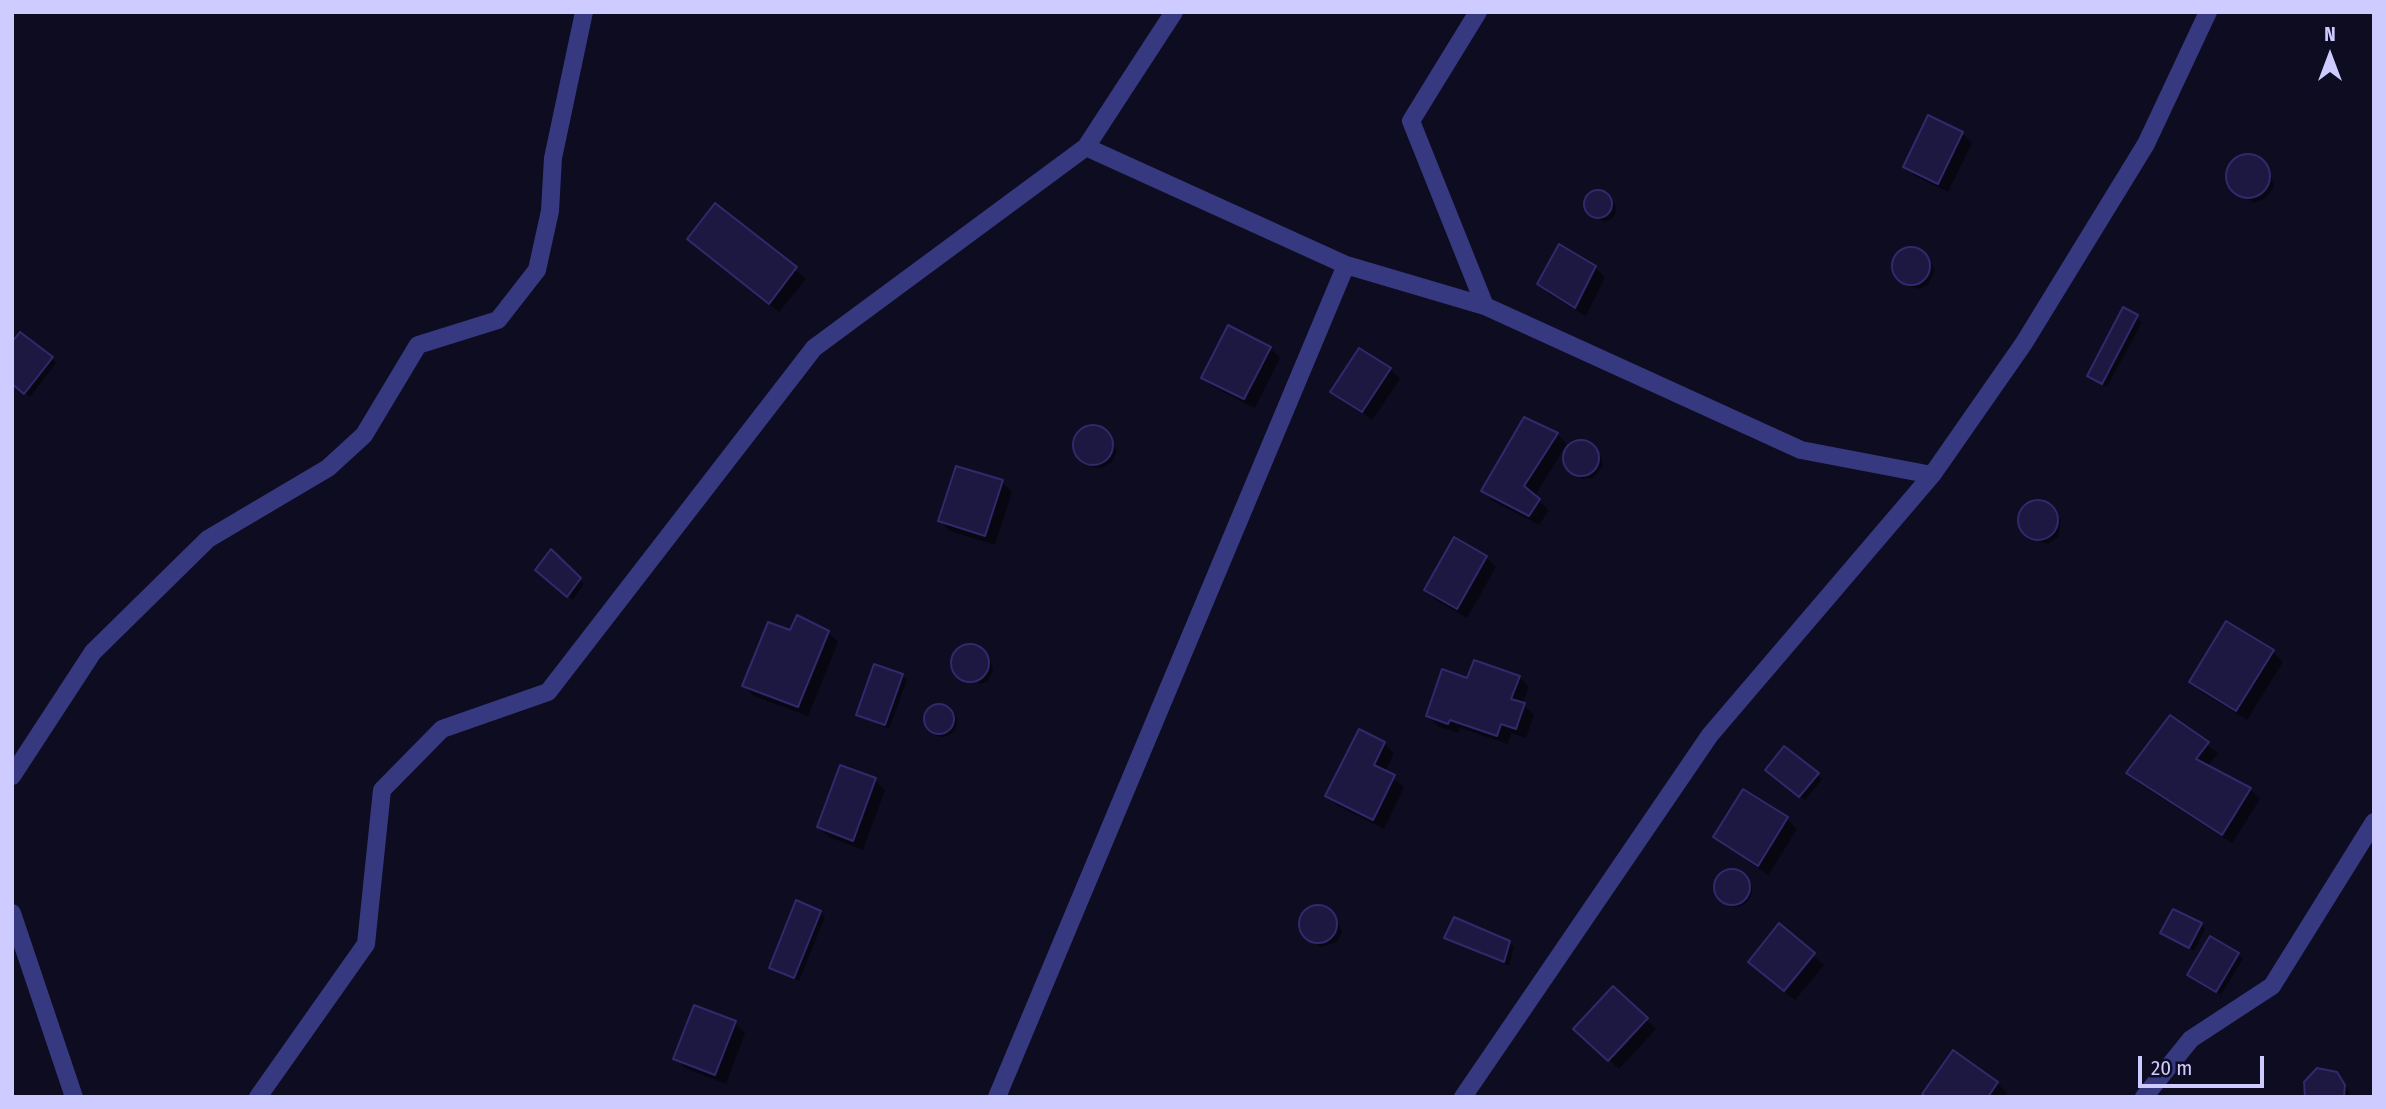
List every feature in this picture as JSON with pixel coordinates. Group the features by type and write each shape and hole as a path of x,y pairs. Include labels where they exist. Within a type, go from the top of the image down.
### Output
{"street":[{"path":"12,776 93,652 208,539 328,468 364,436 418,345 498,320 537,270 550,211 553,158 584,12"},
{"path":"258,1097 366,944 382,790 442,729 548,692 814,348 1086,147 1174,12"},
{"path":"1478,12 1411,121 1485,306"},
{"path":"1463,1097 1710,735 1931,475 2024,343 2146,144 2208,12"},
{"path":"1086,147 1346,265 1485,306 1801,450 1931,475"},
{"path":"997,1097 1346,265"},
{"path":"2144,1097 2191,1039 2272,986 2374,822"},
{"path":"12,913 74,1097"}],"building":[{"path":"1928,115 1963,132 1938,184 1903,167"},
{"path":"2248,154 2257,155 2264,160 2269,167 2269,185 2264,192 2257,197 2248,198 2239,197 2232,192 2227,185 2226,176 2227,167 2232,160 2239,155"},
{"path":"1598,190 1608,194 1612,204 1608,214 1598,218 1588,214 1584,204 1588,194"},
{"path":"715,203 797,267 769,304 687,239"},
{"path":"1559,244 1596,266 1575,308 1537,284"},
{"path":"1911,247 1925,252 1930,266 1925,280 1911,285 1897,280 1892,266 1897,252"},
{"path":"2123,307 2138,315 2102,384 2087,376"},
{"path":"1228,325 1271,347 1244,399 1201,378"},
{"path":"20,332 53,357 24,394 12,384 12,342"},
{"path":"1359,348 1391,368 1362,412 1330,392"},
{"path":"1524,417 1558,433 1524,486 1540,499 1529,516 1481,491"},
{"path":"1093,425 1107,431 1113,445 1107,459 1093,465 1079,459 1073,445 1079,431"},
{"path":"1581,440 1593,446 1599,458 1593,470 1581,476 1569,470 1563,458 1569,446"},
{"path":"956,466 1003,480 985,536 938,521"},
{"path":"2038,500 2052,506 2058,520 2052,534 2038,540 2024,534 2018,520 2024,506"},
{"path":"1454,537 1487,556 1457,609 1424,590"},
{"path":"551,549 581,578 567,597 535,570"},
{"path":"797,615 829,631 798,707 742,686 768,622 790,630"},
{"path":"2226,621 2274,650 2236,711 2189,682"},
{"path":"970,644 983,650 989,663 983,676 970,682 957,676 951,663 957,650"},
{"path":"1474,660 1520,676 1511,699 1525,703 1516,729 1501,724 1497,736 1450,720 1448,724 1426,716 1442,669 1467,678"},
{"path":"874,664 903,674 885,725 856,715"},
{"path":"939,704 950,708 954,719 950,730 939,734 928,730 924,719 928,708"},
{"path":"2170,715 2209,742 2196,759 2251,788 2222,835 2126,773"},
{"path":"1359,729 1385,742 1374,765 1395,775 1373,820 1325,796"},
{"path":"1784,746 1819,773 1799,797 1765,770"},
{"path":"840,765 876,778 853,841 817,827"},
{"path":"1743,789 1788,817 1758,866 1713,837"},
{"path":"1732,869 1744,875 1750,887 1744,899 1732,905 1720,899 1714,887 1720,875"},
{"path":"796,900 821,911 794,978 769,968"},
{"path":"1318,905 1332,910 1337,924 1332,938 1318,943 1304,938 1299,924 1304,910"},
{"path":"2173,909 2202,923 2189,948 2160,933"},
{"path":"1454,917 1510,941 1504,962 1444,938"},
{"path":"1779,923 1815,953 1784,991 1748,962"},
{"path":"2210,936 2239,953 2216,992 2187,975"},
{"path":"1613,986 1648,1018 1608,1061 1573,1029"},
{"path":"694,1005 736,1021 715,1075 673,1059"},
{"path":"1953,1050 1998,1082 1988,1097 1927,1097 1922,1094"},
{"path":"2317,1068 2337,1072 2345,1085 2344,1097 2305,1097 2304,1082"}]}
